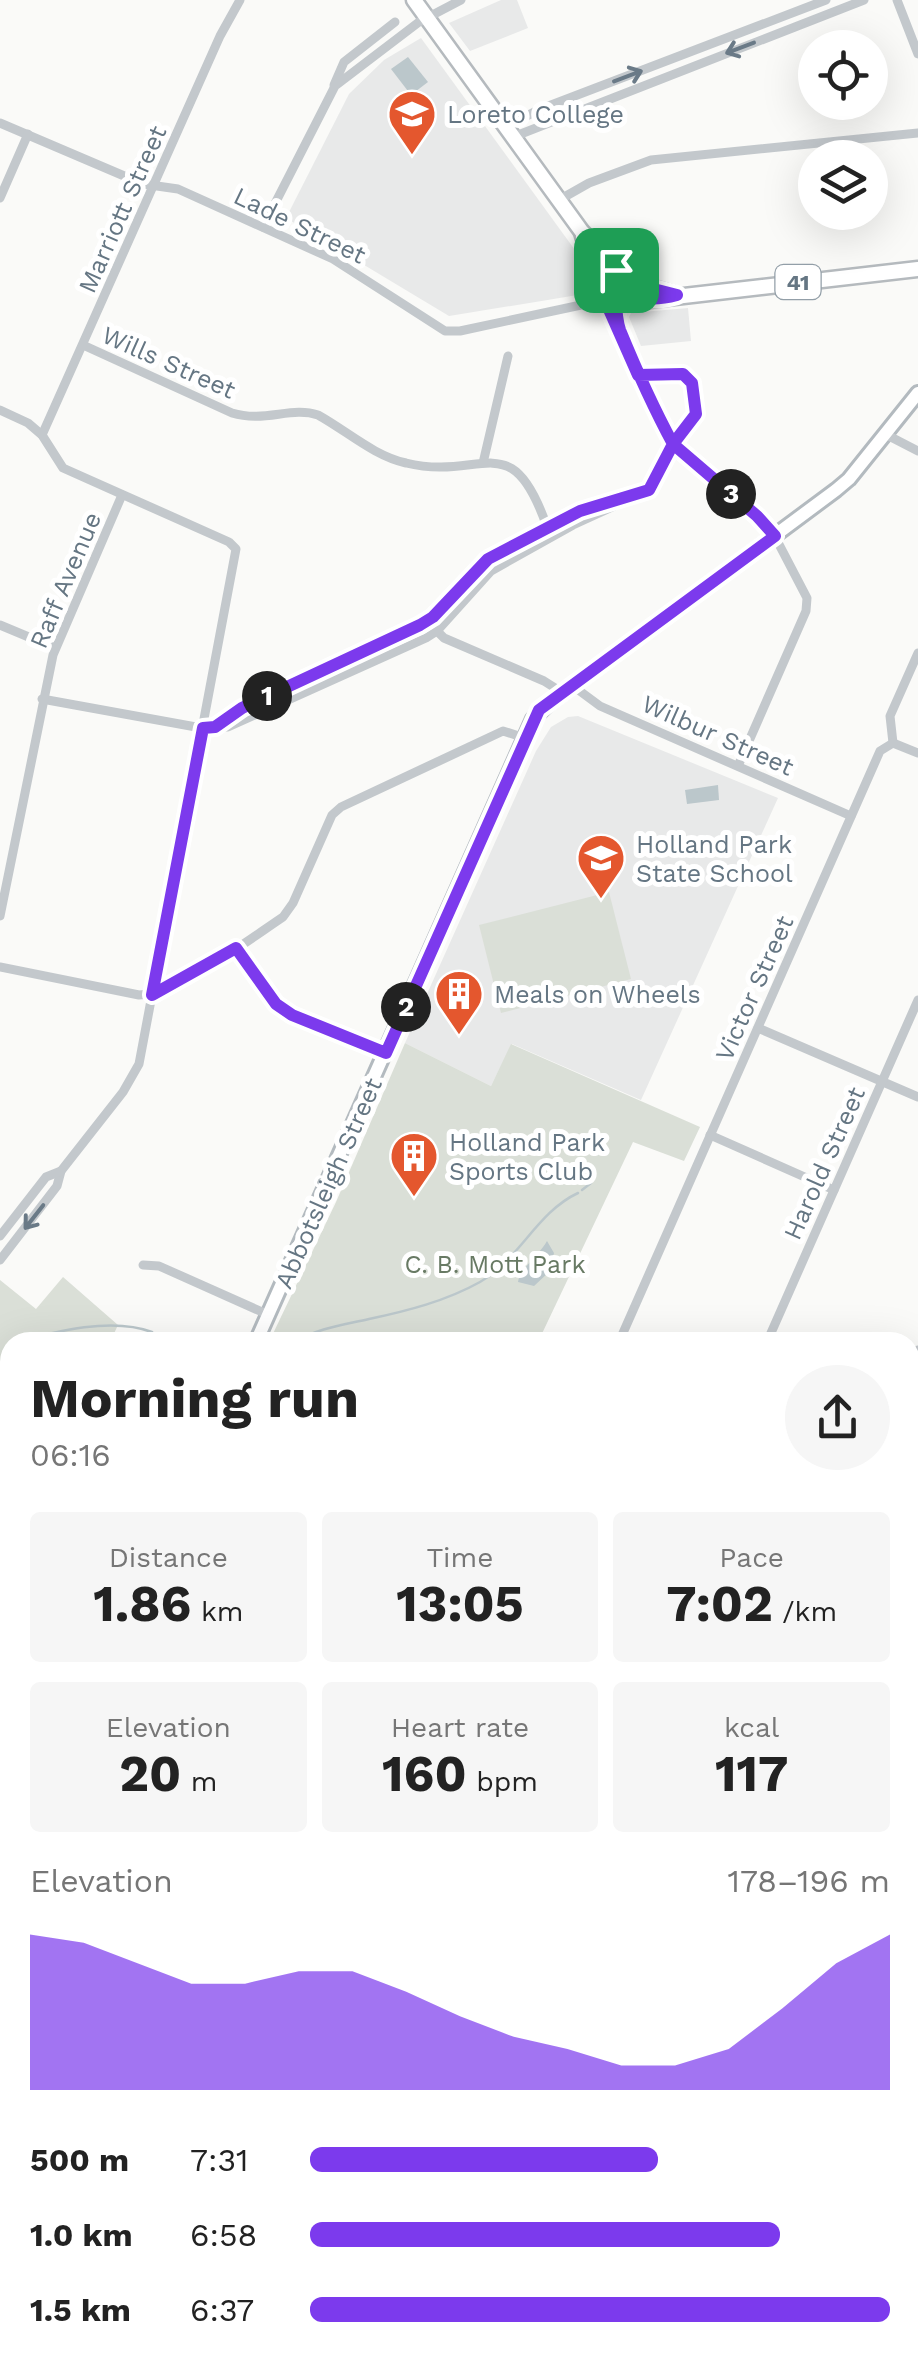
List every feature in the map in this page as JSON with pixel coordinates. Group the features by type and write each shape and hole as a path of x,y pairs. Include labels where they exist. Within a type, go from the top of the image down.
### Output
{"main road":[{"name":"41","path":"414,0 582,232 616,270 638,285 677,295"},
{"name":"41","path":"582,232 611,298 650,300 918,269"}],"street":[{"name":"Marriott Street","path":"42,435 220,36 240,0"},
{"path":"331,92 341,80 427,18 461,0"},
{"path":"510,132 538,110 826,0"},
{"path":"510,132 864,0"},
{"path":"897,0 918,54"},
{"path":"787,15 792,28"},
{"path":"264,227 344,62 395,22"},
{"name":"Lade Street","path":"0,123 142,184 174,188 334,259 446,331 611,298"},
{"path":"559,200 588,183 651,160 918,132"},
{"path":"0,198 28,134"},
{"path":"616,270 611,298 617,323 673,444 775,536 807,598 806,611 738,766"},
{"name":"Wills Street","path":"83,345 250,418 309,412 404,463 448,467 496,463 516,469 526,478 548,527"},
{"path":"483,463 508,356"},
{"path":"215,727 242,708 433,617 488,559 580,511 649,490 673,444 696,414 692,383 683,374 638,375"},
{"name":"Abbotsleigh Street","path":"261,1332 539,710 849,479 918,392"},
{"path":"0,410 28,423 42,435 64,468 229,542 236,549 133,1077 61,1170 57,1186 0,1260"},
{"path":"885,434 918,451"},
{"name":"Raff Avenue","path":"0,916 55,648 122,495"},
{"path":"42,699 203,728 241,723 437,631 491,571 622,501"},
{"path":"0,625 55,648"},
{"name":"Wilbur Street","path":"437,631 444,638 851,816"},
{"name":"Victor Street","path":"622,1332 880,751 893,743 890,716 918,653"},
{"path":"0,967 139,996 152,995 283,917 332,815 341,807 503,731 524,738"},
{"path":"893,743 918,753"},
{"path":"236,948 276,1004 292,1015 386,1053"},
{"name":"Harold Street","path":"771,1332 918,1000"},
{"path":"758,1028 918,1098"},
{"path":"710,1135 834,1190"},
{"path":"0,1236 46,1177 61,1170"},
{"path":"143,1265 160,1266 269,1315"}],"shaded area":[{"path":"501,0 517,0 528,28 470,51 449,23"},
{"name":"Loreto College","path":"421,38 580,257 590,293 449,316 286,218 349,94 384,60"},
{"path":"408,57 428,82 411,95 391,69"},
{"path":"688,308 691,341 641,346 629,317 631,313"},
{"name":"Holland Park State School","path":"578,716 778,798 641,1100 512,1044 491,1086 405,1043 536,751 551,727"},
{"path":"718,785 719,800 687,804 685,790"},
{"path":"547,1241 554,1253 549,1272 534,1286 518,1282 522,1272"}],"green space":[{"path":"609,892 631,979 501,1013 479,925"},
{"name":"C. B. Mott Park","path":"405,1043 491,1086 511,1044 700,1127 684,1161 633,1142 543,1332 274,1332"},
{"path":"63,1277 118,1325 115,1332 0,1332 0,1280 36,1309"}],"waterway":[{"path":"582,1190 591,1183"},
{"path":"317,1332 426,1305 480,1282 494,1273 551,1212 578,1193"},
{"path":"58,1332 102,1326 152,1332"}],"place":[{"name":"Loreto College","path":"412,156"},
{"name":"Holland Park State School","path":"601,900"},
{"name":"Meals on Wheels","path":"459,1036"},
{"name":"Holland Park Sports Club","path":"414,1198"}],"route":[{"path":"616,270 615,276 617,289 618,297 617,323 620,330 638,375 647,396 673,444 656,482 649,490 622,501 580,511 488,559 433,617 420,625 227,715 215,727 203,728 152,995 236,948 276,1004 292,1015 386,1053 539,710 775,536 673,444 696,414 692,383 683,374 638,375 600,289 595,262 612,284 617,289 628,296 658,300 677,295 638,285 616,270"}]}
